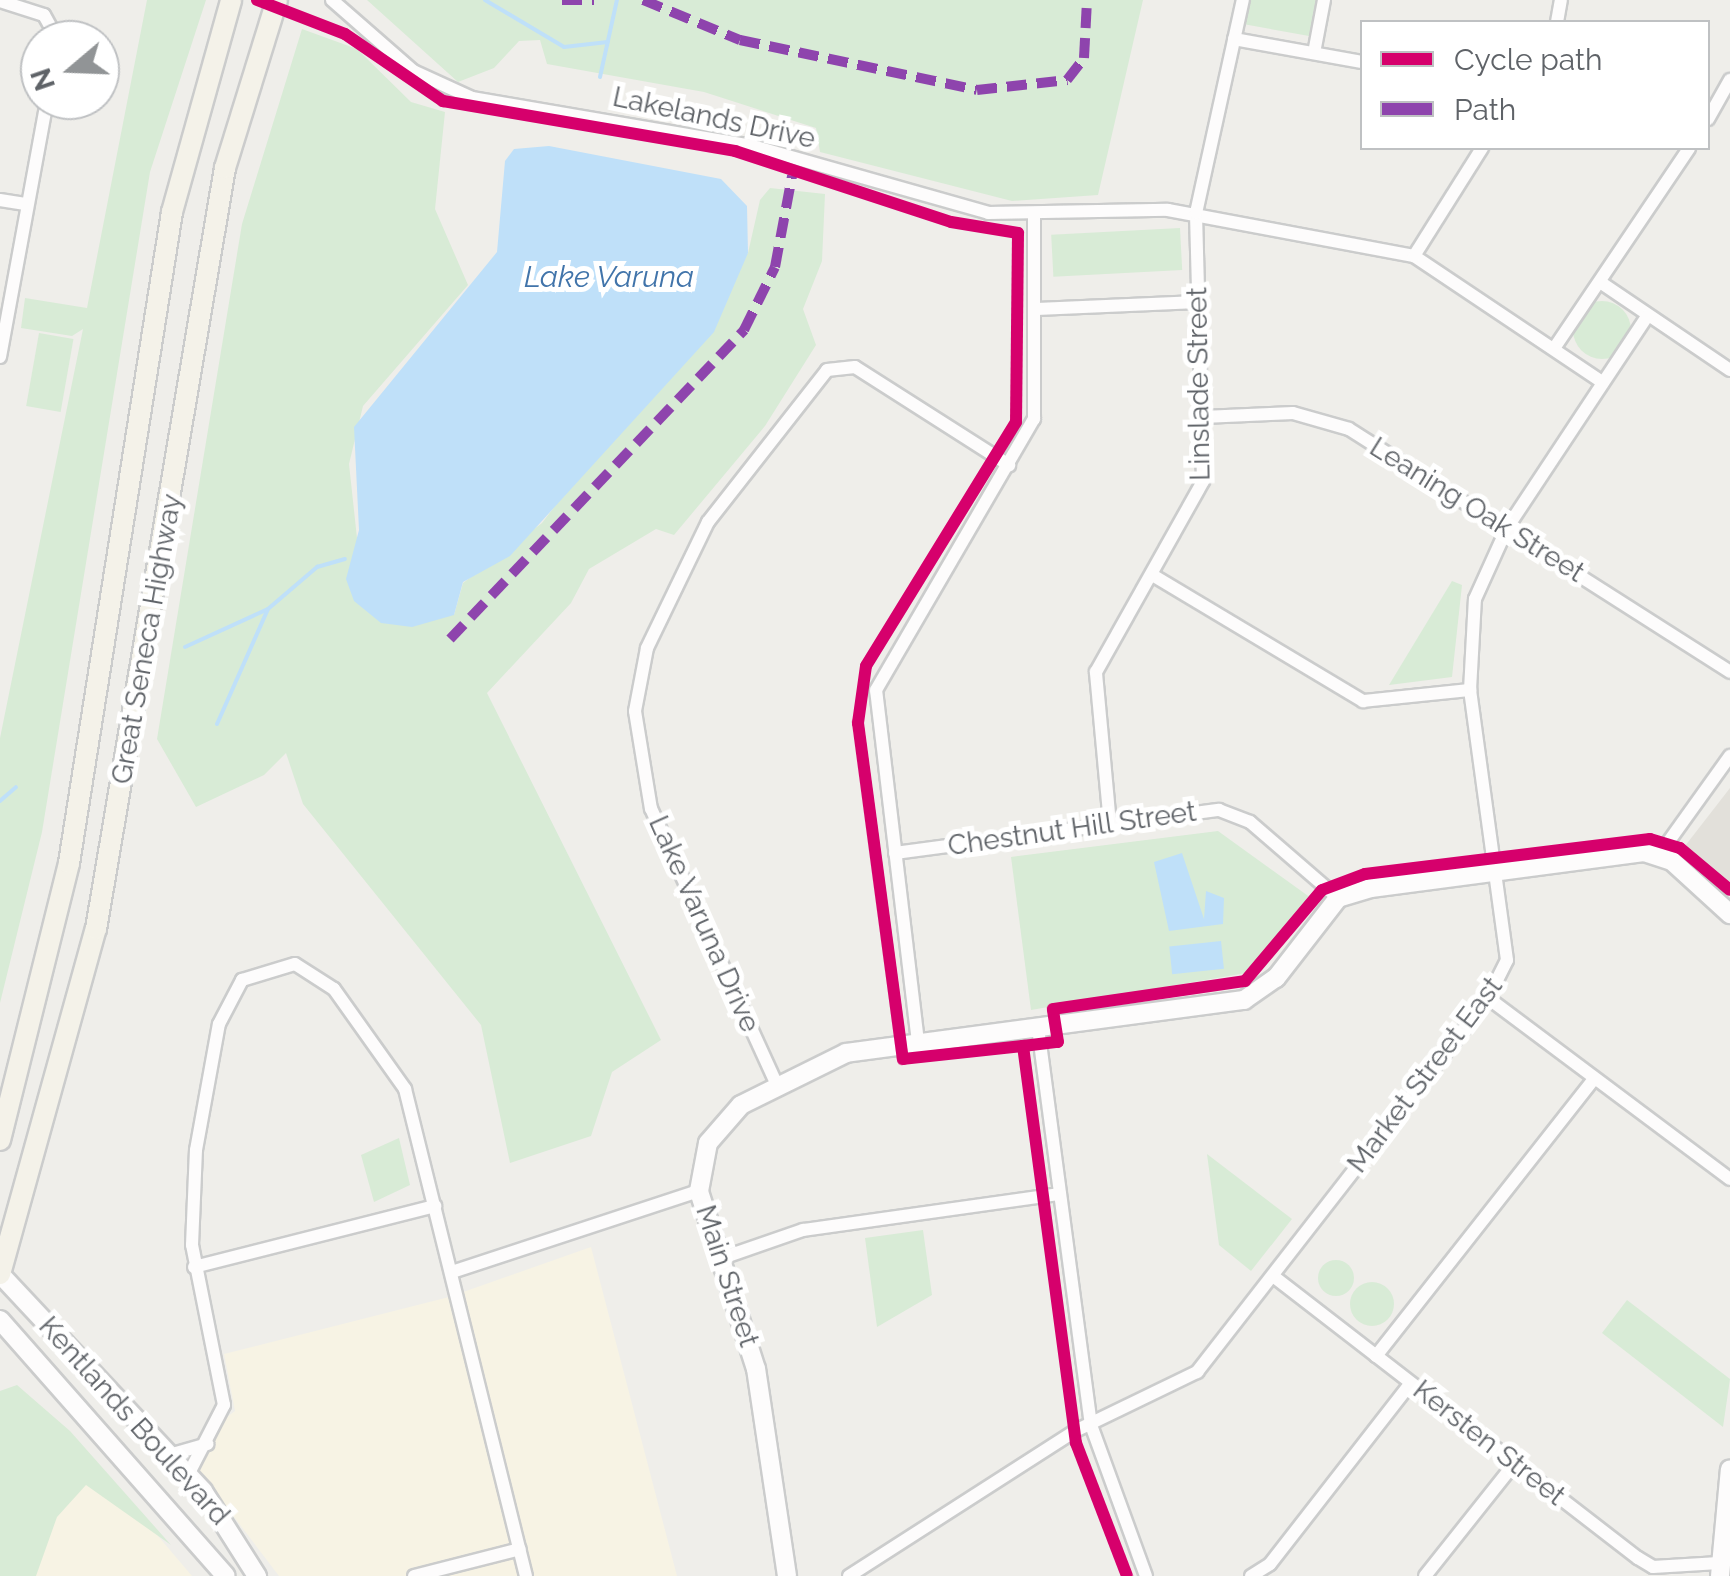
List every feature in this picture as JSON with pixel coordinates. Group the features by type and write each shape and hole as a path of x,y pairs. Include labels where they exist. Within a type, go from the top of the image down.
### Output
{"main road":[{"name":"Great Seneca Highway","path":"0,1140 69,863 172,212 231,0"},
{"name":"Great Seneca Highway","path":"0,1274 96,929 225,168 276,0"},
{"path":"0,1122 16,1084"}],"street":[{"name":"Lakelands Drive","path":"332,0 440,89 752,146 970,210 1034,217 1196,214 1414,256 1556,347 1601,381"},
{"name":"Linslade Street","path":"1110,824 1096,672 1200,495 1202,416 1196,214 1242,0"},
{"path":"1314,53 1324,0"},
{"path":"0,2 44,15 47,20"},
{"path":"1234,39 1360,62"},
{"path":"1710,115 1730,80"},
{"path":"1,348 42,120"},
{"path":"1414,256 1481,150"},
{"path":"1556,347 1689,150"},
{"path":"0,200 24,204"},
{"path":"918,1042 874,705 881,672 1034,418 1034,217"},
{"path":"1600,282 1730,370"},
{"path":"1037,309 1198,302"},
{"name":"Market Street East","path":"849,1576 1091,1425 1198,1372 1488,998 1506,960 1470,690 1475,599 1507,528 1648,315"},
{"name":"Lake Varuna Drive","path":"777,1085 652,809 635,711 646,648 708,522 827,370 854,367 1009,465"},
{"name":"Leaning Oak Street","path":"1202,416 1326,419 1507,528 1730,672"},
{"path":"1154,576 1364,701 1470,690"},
{"path":"1659,855 1730,756"},
{"name":"Chestnut Hill Street","path":"895,853 1232,812 1338,898"},
{"path":"1338,898 1496,872 1659,855 1730,914"},
{"name":"Main Street","path":"787,1576 756,1369 699,1191 716,1128 777,1085 846,1053 1038,1028 1262,992 1338,898"},
{"path":"188,1474 210,1443 224,1392 194,1267 196,1150 219,1024 236,986 270,966 306,967 328,982 398,1077 452,1272 526,1576"},
{"path":"1488,998 1592,1080 1730,1179"},
{"path":"1038,1028 1091,1425 1146,1576"},
{"path":"1376,1356 1592,1080"},
{"path":"452,1272 699,1191"},
{"path":"722,1258 804,1230 1058,1194"},
{"path":"194,1267 435,1206"},
{"name":"Kentlands Boulevard","path":"0,1274 188,1474 257,1576"},
{"name":"Kersten Street","path":"1273,1276 1650,1571 1720,1569"},
{"name":"Kentlands Boulevard","path":"0,1320 226,1576"},
{"path":"1251,1576 1270,1564 1411,1384"},
{"path":"169,1455 210,1443"},
{"path":"1425,1576 1515,1462"},
{"path":"1720,1569 1730,1469"},
{"path":"414,1576 520,1550"}],"shaded area":[{"path":"1730,788 1730,884 1685,846"},
{"path":"591,1247 677,1576 279,1576 183,1450 235,1411 224,1354 449,1297"},
{"path":"0,1412 118,1489 192,1576 0,1576"}],"green space":[{"path":"147,0 206,0 150,172 42,832 0,1003 0,738 83,329 72,336 21,328 25,298 87,308"},
{"path":"367,0 1143,0 1098,195 1012,201 820,152 816,128 704,92 547,64 540,40 519,41 494,68 458,82"},
{"path":"1248,0 1316,0 1309,36 1243,24"},
{"path":"302,29 357,49 411,102 445,112 435,209 468,285 363,406 349,464 357,538 454,615 463,583 542,523 748,253 760,200 770,188 825,194 822,261 803,309 816,345 765,426 674,535 656,529 589,569 571,603 487,693 661,1040 612,1072 591,1136 510,1163 481,1025 303,804 286,753 264,775 196,807 157,739 242,224"},
{"path":"1180,228 1182,270 1053,277 1051,235"},
{"path":"1602,301 1622,310 1631,330 1622,350 1602,359 1582,350 1573,330 1582,310"},
{"path":"39,333 73,339 61,412 26,406"},
{"path":"1452,581 1462,585 1452,677 1389,685"},
{"path":"1218,831 1311,898 1252,972 1031,1010 1011,857"},
{"path":"399,1138 410,1185 374,1202 361,1155"},
{"path":"1207,1154 1292,1219 1251,1271 1219,1245"},
{"path":"923,1230 932,1295 877,1327 865,1238"},
{"path":"1336,1260 1349,1265 1354,1278 1349,1291 1336,1296 1323,1291 1318,1278 1323,1265"},
{"path":"1372,1282 1388,1288 1394,1304 1388,1320 1372,1326 1356,1320 1350,1304 1356,1288"},
{"path":"1627,1300 1730,1379 1723,1427 1602,1333"},
{"path":"17,1385 70,1431 171,1545 86,1485 57,1517 36,1576 0,1576 0,1391"}],"water":[{"name":"Lake Varuna","path":"549,146 721,179 747,206 748,253 714,332 510,556 463,582 454,615 412,627 381,623 354,601 346,579 359,530 354,427 497,252 505,161 514,149"},
{"path":"1182,853 1204,919 1206,891 1224,898 1223,924 1169,931 1154,862"},
{"path":"1221,941 1224,969 1172,974 1169,946"}],"waterway":[{"path":"485,0 564,47 608,42"},
{"path":"600,77 617,0"},
{"path":"185,647 268,609 317,567 345,559"},
{"path":"217,724 267,611"},
{"path":"0,801 16,787"}],"marked path":[{"path":"562,0 594,0"},
{"path":"643,0 740,40 977,90 1067,80 1084,58 1087,0"},
{"path":"450,639 744,330 775,267 792,176"}],"cycle path":[{"path":"257,0 345,34 443,101 735,151 951,222 1018,233 1016,422 866,666 858,723 903,1059 1023,1046 1076,1443 1127,1576"},
{"path":"1023,1046 1058,1042 1053,1009 1245,981 1322,890 1365,874 1650,839 1680,848 1730,890"}]}
